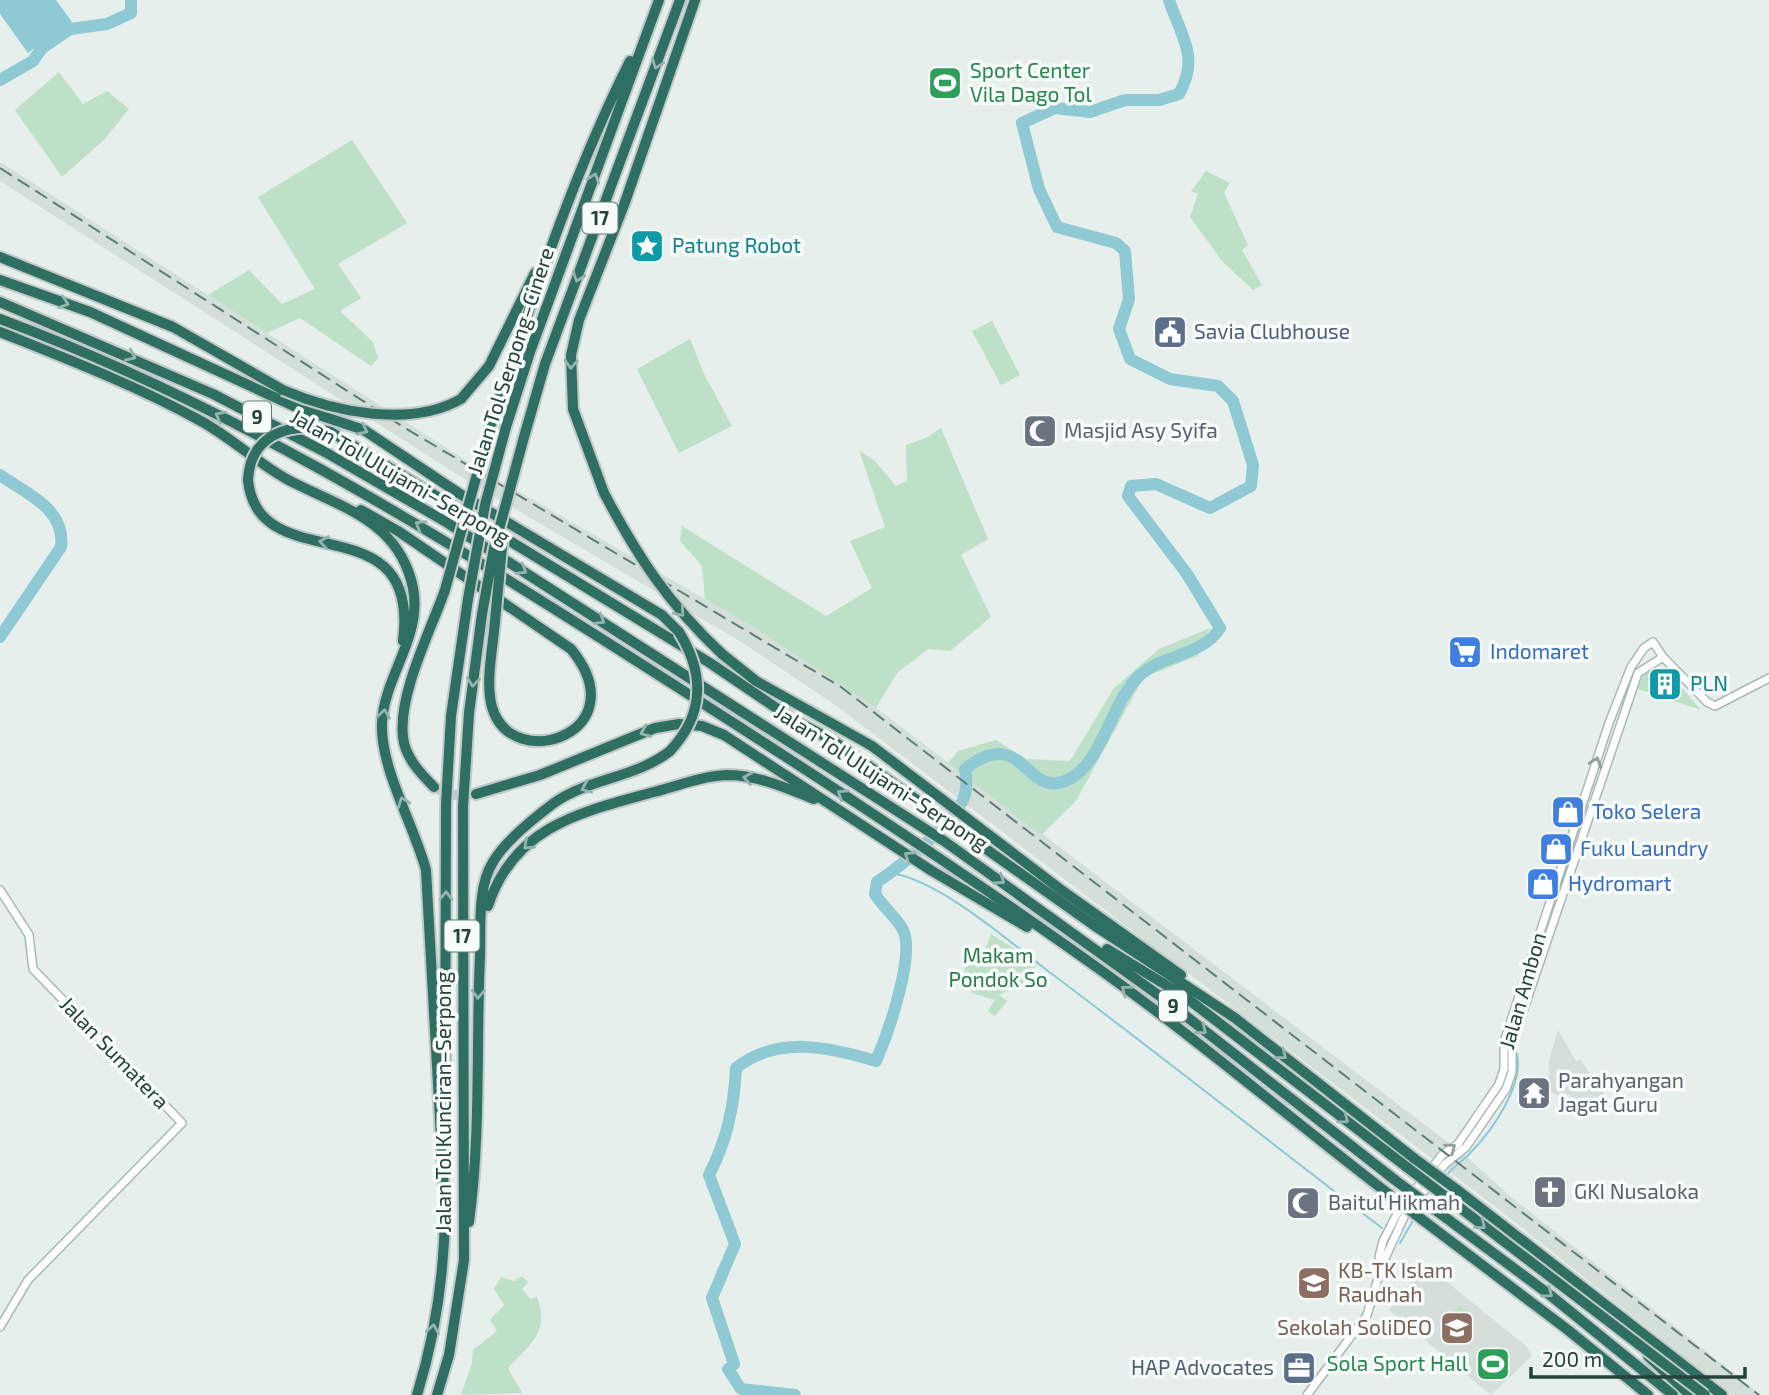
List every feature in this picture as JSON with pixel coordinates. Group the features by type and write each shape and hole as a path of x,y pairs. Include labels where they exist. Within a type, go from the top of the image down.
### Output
{"highway":[{"name":"Jalan Tol Serpong–Cinere","path":"445,1209 446,805 451,716 468,599 485,505 506,427 530,352 659,0"},
{"name":"Jalan Tol Kunciran–Serpong","path":"437,1395 449,1354 464,1260 464,807 469,713 482,614 507,495 545,364 680,0"},
{"path":"695,0 624,205 579,320 571,355 573,409 589,456 604,493 636,554 664,594 722,654 756,681 872,746 974,825 1150,951 1705,1395"},
{"path":"0,257 173,327 283,390 323,405 379,413 434,410 461,399 489,366 552,239 605,111 652,18"},
{"path":"434,787 408,756 402,738 403,716 445,590 492,420 552,239"},
{"path":"0,280 90,312 298,408 364,430 519,530 662,615 680,632 691,651 698,676 698,699 692,721 670,751 635,771 587,786 555,802 493,861 487,875 481,926 471,1206 464,1260"},
{"name":"Jalan Tol Ulujami–Serpong","path":"0,302 221,398 360,472 542,583 944,841 1168,1002 1395,1180 1550,1295 1673,1395"},
{"name":"Jalan Tol Ulujami–Serpong","path":"0,319 111,363 206,408 317,466 499,573 934,854 1099,969 1568,1329 1648,1395"},
{"path":"0,332 135,387 202,422 283,477 356,508 398,531 506,605 571,649 590,677 593,691 584,720 556,739 544,742 525,740 507,730 493,710 490,696 495,621 507,495"},
{"path":"401,661 404,608 390,573 364,553 341,545 300,538 276,528 262,517 254,506 248,480 254,454 271,436 298,426 331,432 710,663 794,720 832,740 1235,1018"},
{"path":"307,488 387,536 400,553 414,594 415,617 386,702 382,723 390,769 417,838 426,870 445,1209"},
{"path":"476,794 508,787 655,728 679,724 702,726 724,735 932,871 1099,969"},
{"path":"481,926 498,879 509,862 547,828 574,814 726,775 770,782 836,808"},
{"path":"1047,913 1184,996 1412,1163 1456,1189 1722,1395"},
{"name":"Jalan Tol Kunciran–Serpong","path":"417,1395 428,1357 443,1263 445,1209"},
{"path":"1527,1245 1690,1395"}],"street":[{"name":"Jalan Ambon","path":"1653,642 1663,657 1638,673 1618,726 1512,1044 1510,1081 1466,1147 1445,1164 1405,1217 1382,1265 1379,1257 1383,1241 1398,1212 1442,1155 1458,1144 1499,1084 1504,1069 1504,1042 1609,723 1631,667 1644,648 1653,642"},
{"path":"1663,657 1707,702 1719,706 1769,678"},
{"name":"Jalan Sumatera","path":"0,890 29,935 33,969 182,1124 28,1280 0,1327"},
{"path":"1307,1395 1367,1315 1382,1265"}],"shaded area":[{"path":"0,162 473,465 755,628 854,691 1466,1156 1510,1196 1761,1395 1732,1395 1497,1208 838,707 743,643 461,477 0,181"},
{"path":"1558,1030 1576,1061 1580,1059 1605,1095 1591,1108 1586,1099 1576,1105 1569,1094 1562,1099 1549,1090 1549,1061"},
{"name":"Sekolah SoliDEO","path":"1426,1269 1432,1270 1526,1346 1532,1356 1491,1395 1389,1310 1418,1273"}],"green space":[{"path":"59,72 83,104 107,91 129,109 104,140 62,177 15,110"},
{"path":"352,140 407,223 338,264 361,298 340,311 373,342 378,358 371,366 300,318 267,333 208,295 249,270 282,304 315,289 258,197"},
{"path":"1206,171 1230,183 1224,193 1248,245 1242,250 1262,285 1253,290 1222,261 1190,217 1198,194 1191,191"},
{"path":"992,321 1020,375 1001,385 972,331"},
{"path":"690,339 704,374 732,426 679,453 637,369"},
{"path":"941,428 988,539 961,555 991,617 950,651 928,649 897,673 876,708 755,628 705,599 702,566 680,541 682,526 826,616 872,588 850,541 885,527 859,450 875,461 896,486 907,481 906,445 928,437"},
{"path":"1210,628 1198,656 1144,677 1076,801 1041,835 948,763 958,751 996,740 1026,759 1070,761 1114,688 1159,649"},
{"path":"1665,668 1701,710 1638,689 1643,674"},
{"name":"Makam Pondok So","path":"991,934 1037,963 1029,980 999,995 1007,1001 995,1016 988,1011 995,1000 972,993 963,977 966,965 985,950"},
{"path":"522,1276 528,1282 522,1289 530,1299 537,1297 541,1319 540,1328 531,1344 508,1368 522,1393 461,1395 472,1363 473,1350 497,1331 490,1320 504,1305 494,1289 501,1277 514,1281"},
{"path":"1459,1305 1473,1316 1457,1336 1443,1325"}],"water":[{"path":"0,0 56,0 72,22 28,53 0,14"}],"waterway":[{"path":"0,80 33,61 42,48 70,29 107,24 131,13 131,0"},
{"path":"795,1395 741,1389 728,1369 734,1364 712,1298 735,1244 709,1175 721,1149 728,1123 736,1068 769,1051 804,1047 822,1048 876,1061 899,994 906,955 906,940 902,928 875,894 877,882 923,846 955,812 965,795 965,769 983,758 998,754 1009,756 1047,782 1058,783 1073,777 1095,753 1120,703 1139,676 1159,663 1193,650 1213,637 1220,628 1187,574 1128,496 1131,486 1156,484 1210,508 1251,486 1253,465 1233,401 1218,386 1170,379 1130,359 1119,329 1129,299 1125,251 1116,243 1057,227 1039,189 1022,123 1055,108 1090,112 1125,100 1159,100 1179,94 1188,69 1188,57 1169,0"},
{"path":"0,475 42,504 57,522 61,534 61,547 0,637"},
{"path":"891,873 931,887 973,913 1382,1228"},
{"path":"1447,1175 1480,1143 1505,1106 1516,1079 1517,1054"},
{"path":"1400,1243 1414,1219"}],"tunnel":[{"path":"434,787 452,795 473,794"}],"railway":[{"path":"0,168 405,428 841,687 1759,1395"}],"place":[{"name":"Sport Center Vila Dago Tol","path":"945,83"},
{"name":"Patung Robot","path":"647,246"},
{"name":"Savia Clubhouse","path":"1170,332"},
{"name":"Masjid Asy Syifa","path":"1040,431"},
{"name":"Indomaret","path":"1465,652"},
{"name":"PLN","path":"1665,684"},
{"name":"Toko Selera","path":"1568,812"},
{"name":"Fuku Laundry","path":"1556,849"},
{"name":"Hydromart","path":"1543,884"},
{"name":"Parahyangan Jagat Guru","path":"1534,1093"},
{"name":"GKI Nusaloka","path":"1550,1192"},
{"name":"Baitul Hikmah","path":"1303,1203"},
{"name":"KB-TK Islam Raudhah","path":"1314,1283"},
{"name":"Sekolah SoliDEO","path":"1457,1328"},
{"name":"Sola Sport Hall","path":"1493,1364"},
{"name":"HAP Advocates","path":"1299,1368"}]}
